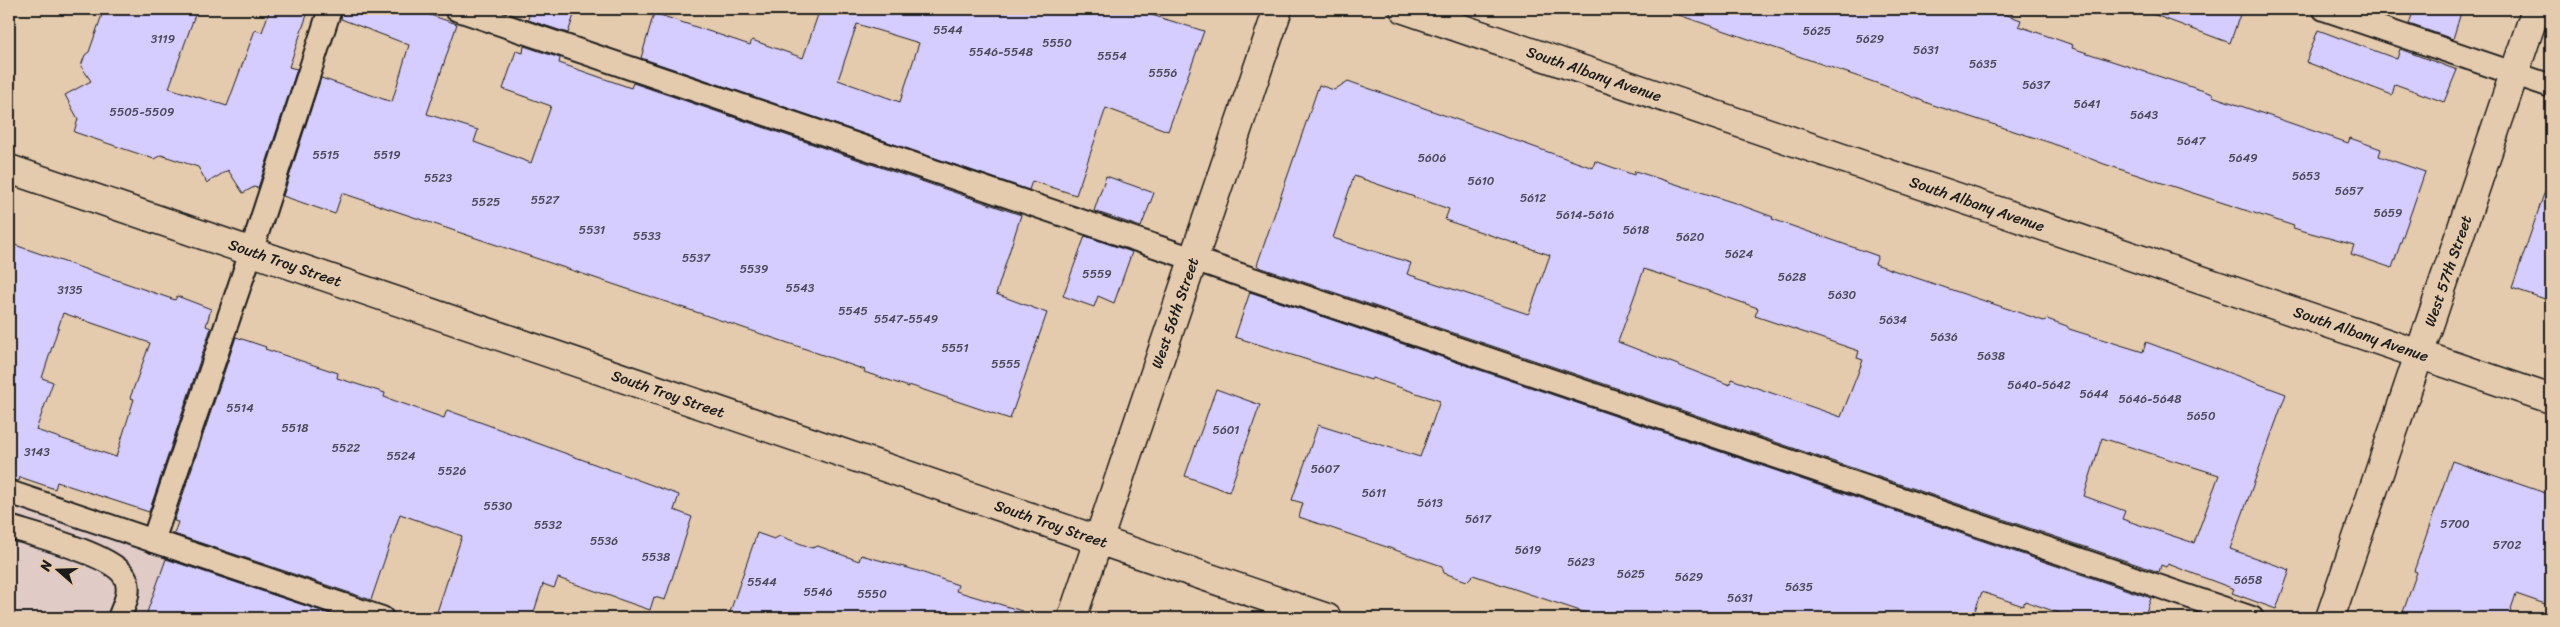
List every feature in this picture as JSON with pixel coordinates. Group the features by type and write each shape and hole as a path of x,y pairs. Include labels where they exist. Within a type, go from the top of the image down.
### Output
{"street":[{"name":"West 56th Street","path":"1072,618 1278,9"},
{"name":"South Albany Avenue","path":"1404,9 2551,399"},
{"name":"West 57th Street","path":"2330,618 2536,9"},
{"name":"South Troy Street","path":"9,169 1327,618"}],"lane":[{"path":"153,540 251,252 330,9"},
{"path":"456,9 2252,618"},
{"path":"2324,9 2551,86"},
{"path":"9,492 382,618"},
{"path":"9,526 106,559 125,576 128,593 119,618"}],"shaded area":[{"path":"9,492 382,618 9,618"}],"building":[{"path":"104,9 197,9 169,88 227,106 255,30 262,32 270,9 309,9 289,67 297,69 258,188 254,187 243,193 228,170 207,183 198,167 161,155 154,159 74,132 78,119 65,95 91,81 81,66 85,55 89,52"},
{"path":"343,9 412,9 457,24 427,114 478,130 474,142 531,163 551,106 503,89 516,51 523,53 524,46 560,58 559,63 631,88 633,83 1021,215 996,294 1047,313 1010,419 864,372 865,370 803,348 342,193 335,214 283,196 321,78 392,102 409,45 341,19"},
{"path":"530,9 576,9 568,33 528,20"},
{"path":"820,9 1132,9 1204,31 1168,131 1106,108 1076,195 1032,181 1029,190 641,58 654,13 750,45 752,40 803,58","holes":["857,24 919,43 900,102 838,80"]},
{"path":"1676,9 1990,9 2021,20 2019,26 2073,45 2072,48 2213,94 2212,96 2348,143 2350,138 2381,149 2379,156 2425,172 2392,268 2351,254 2354,245 2293,228 2294,226 2104,164 2051,143 1930,104 1888,87 1676,14"},
{"path":"2148,9 2242,9 2230,43 2147,12"},
{"path":"2414,9 2462,9 2453,39 2409,24"},
{"path":"2318,30 2397,59 2400,49 2457,70 2444,102 2395,84 2392,95 2306,62"},
{"path":"1348,81 1593,168 1595,161 1634,175 1635,171 1735,203 1773,217 1772,219 1878,256 1875,264 2143,352 2146,342 2286,394 2230,549 2290,570 2276,609 2232,593 2234,589 2168,564 2166,567 2161,565 2159,572 1259,267 1257,265 1319,85 1334,90","holes":["1354,176 1449,209 1445,220 1550,255 1528,314 1407,274 1411,263 1333,238","1644,269 1758,308 1755,316 1859,351 1857,358 1863,360 1841,417 1731,379 1730,385 1618,342","2102,438 2219,475 2194,543 2122,519 2125,511 2084,496"]},
{"path":"1106,176 1154,193 1141,227 1094,211"},
{"path":"2546,188 2551,188 2551,301 2512,288"},
{"path":"1085,236 1132,252 1114,303 1098,296 1094,307 1063,296"},
{"path":"9,243 175,300 177,296 211,309 206,326 211,328 149,512 57,482 55,489 20,477 19,481 9,479","holes":["63,313 150,343 130,398 134,399 116,457 36,430 53,382 42,378"]},
{"path":"1250,292 2151,598 2144,618 2073,618 2025,601 2023,606 1982,592 1972,618 1595,618 1592,615 1473,575 1467,581 1444,573 1442,566 1299,517 1303,503 1292,500 1318,425 1420,457 1440,401 1372,378 1371,380 1235,337"},
{"path":"236,337 266,347 265,349 338,373 337,378 385,393 384,397 444,418 447,410 679,495 674,510 692,517 665,600 654,597 650,610 558,578 554,588 543,584 532,618 435,618 462,536 400,514 371,600 174,534 178,522 174,521"},
{"path":"1216,389 1260,405 1229,492 1185,476"},
{"path":"2452,461 2551,495 2551,606 2516,594 2508,618 2401,618 2417,572 2414,571"},
{"path":"757,533 774,539 780,536 812,548 818,546 859,561 861,555 915,570 958,585 956,591 1022,611 1021,618 728,618"},
{"path":"166,559 342,618 145,618"}]}
